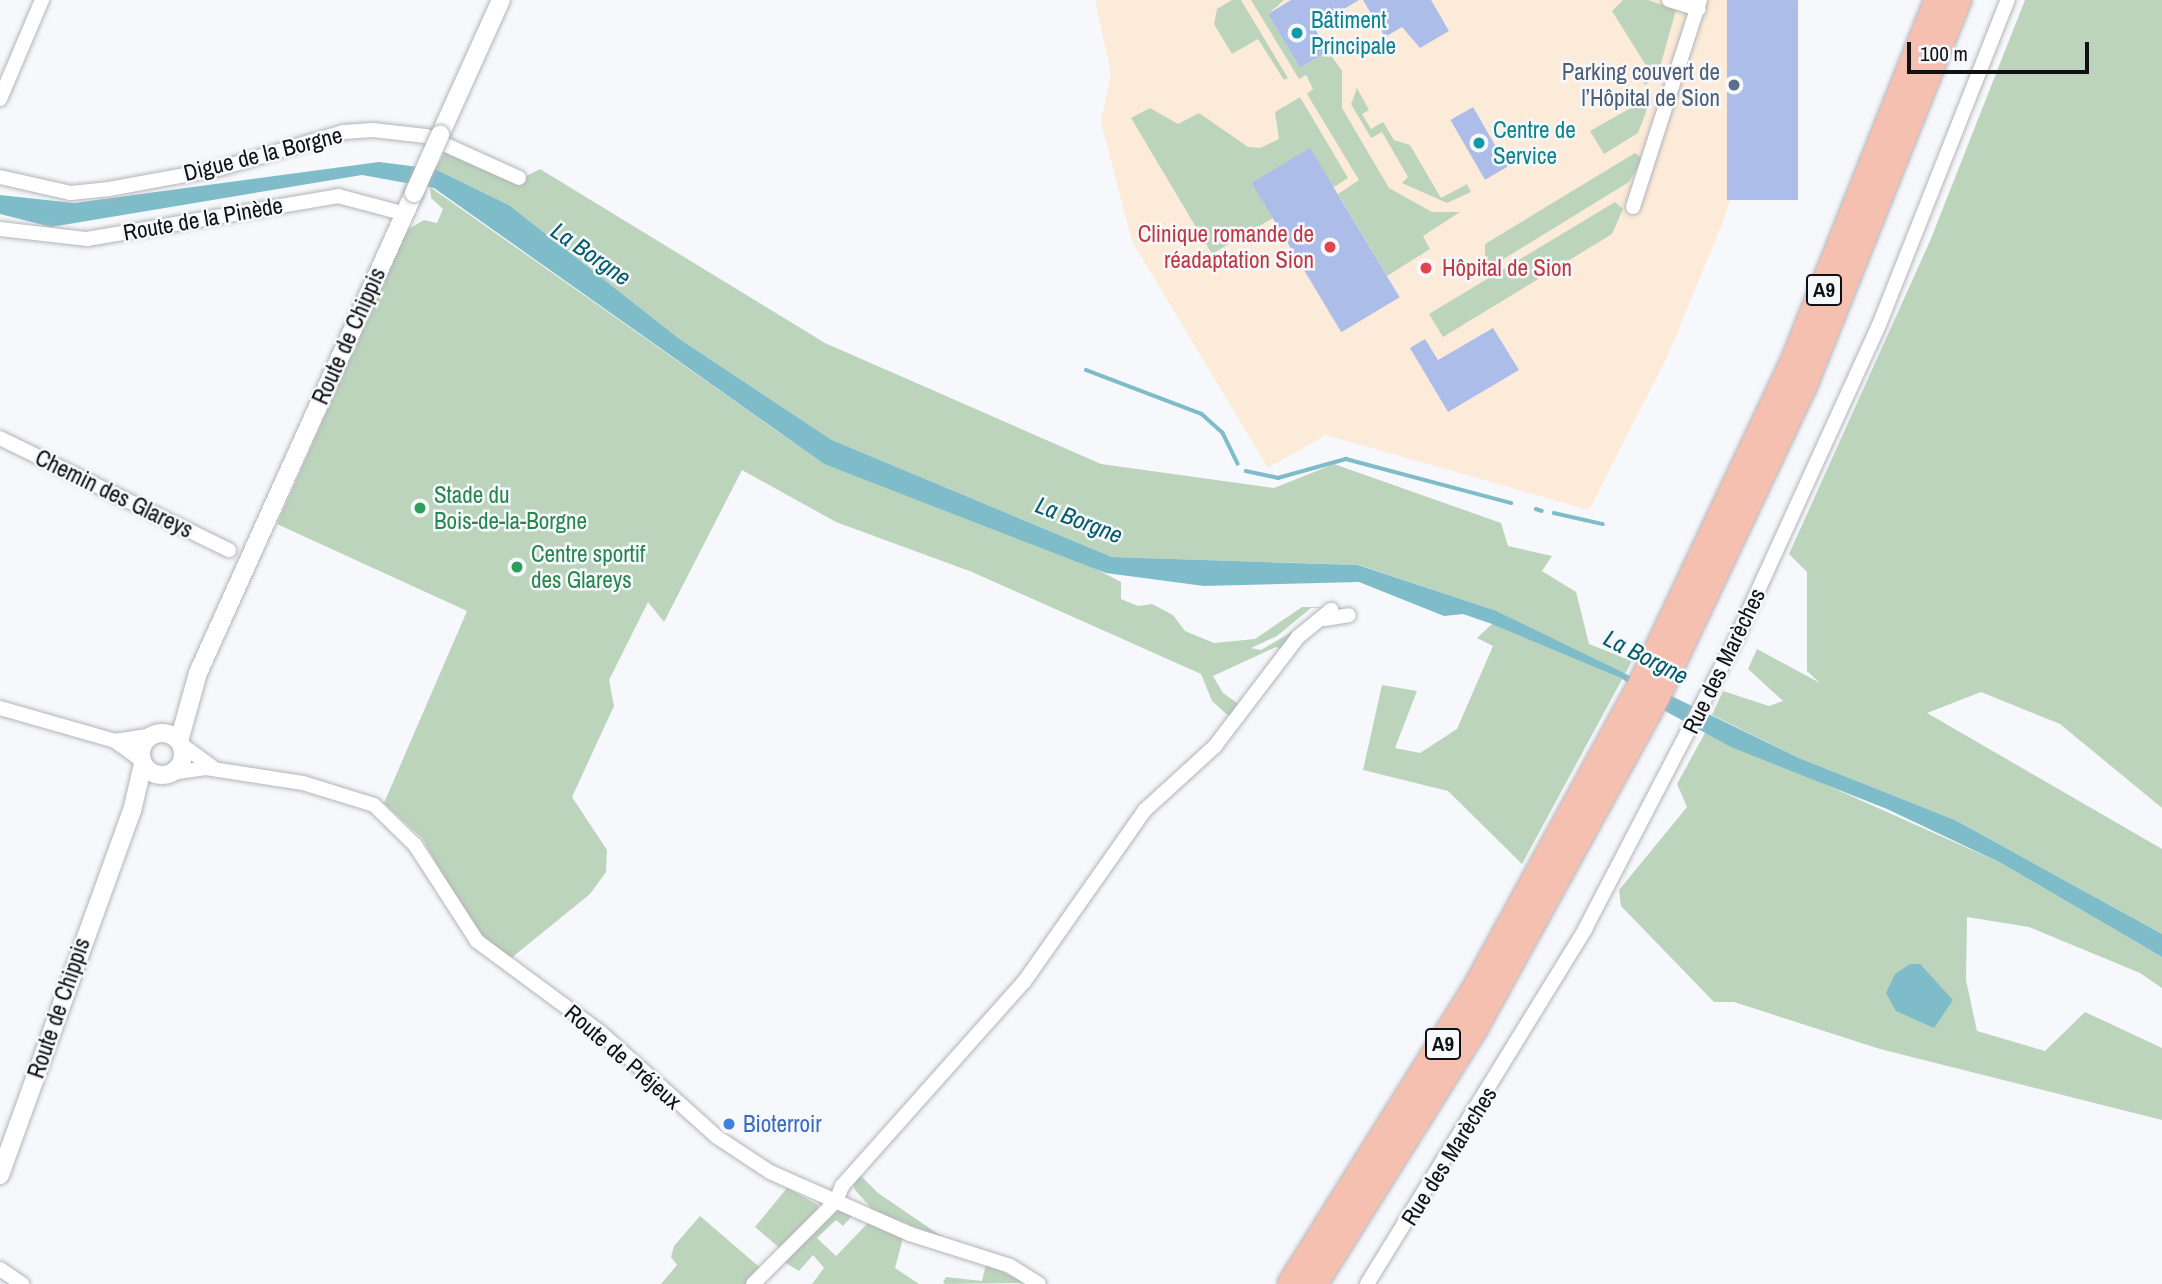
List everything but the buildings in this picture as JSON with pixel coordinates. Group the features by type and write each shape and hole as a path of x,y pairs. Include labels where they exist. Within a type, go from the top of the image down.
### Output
{"highway":[{"path":"1876,163 1924,0"},
{"name":"A9","path":"1704,578 1876,163 1938,0"},
{"name":"A9","path":"1314,1284 1475,1027 1820,347 1958,0"},
{"path":"1939,52 1966,0"},
{"name":"A9","path":"1291,1284 1591,801"}],"street":[{"path":"0,99 42,0"},
{"name":"Route de Chippis","path":"121,841 148,794 182,761 180,743 198,673 501,0"},
{"path":"1633,207 1700,4 1669,0"},
{"name":"Rue des Marèches","path":"1367,1284 1528,1028 1642,826 1735,641 1890,300 2008,0"},
{"name":"Digue de la Borgne","path":"0,177 71,193 109,189 218,169 344,132 373,130 426,136 519,178"},
{"name":"Route de la Pinède","path":"0,229 87,239 338,196 405,214"},
{"name":"Chemin des Glareys","path":"0,438 229,550"},
{"path":"753,1284 836,1200 890,1131 1024,982 1145,810 1215,746 1298,638 1328,614 1349,615"},
{"name":"Route de Chippis","path":"0,1175 121,841 142,762 142,746 154,734 198,673"},
{"path":"0,708 115,741 155,774 169,774"},
{"path":"115,741 154,734 180,743"},
{"name":"Route de Préjeux","path":"180,743 217,769"},
{"name":"Route de Préjeux","path":"169,774 217,769 328,787 374,805 415,845 463,924 496,959 600,1032 718,1137 770,1172 909,1234 1010,1266 1039,1284"},
{"path":"2,1268 22,1284"}],"shaded area":[{"name":"Hôpital de Sion","path":"1095,0 1799,0 1722,224 1668,355 1589,510 1326,435 1268,468 1132,241 1101,122 1111,73"}],"green space":[{"path":"1232,0 1241,0 1288,78 1284,80 1258,39 1232,54 1214,24 1217,9"},
{"path":"1251,0 1284,0 1268,14 1300,68 1328,51 1342,71 1342,108 1389,188 1432,212 1460,212 1423,236 1430,249 1387,276 1338,194 1359,180 1307,94 1313,89 1306,75 1299,79"},
{"path":"1623,0 1648,0 1676,10 1658,74 1645,85 1639,74 1647,67 1612,11"},
{"path":"2025,0 2162,0 2162,808 2060,724 1981,692 1927,713 2162,849 2162,934 1955,820 1799,758 1712,715 1723,691 1769,706 1783,701 1748,669 1757,649 1820,683 1807,671 1807,572 1789,554 1930,241"},
{"path":"1357,88 1369,110 1362,114 1371,129 1383,122 1394,140 1410,145 1441,198 1467,184 1471,192 1447,203 1402,183 1408,177 1382,132 1371,138 1351,104"},
{"path":"1652,96 1638,133 1604,154 1590,131"},
{"path":"1300,97 1348,178 1334,187 1252,183 1273,218 1212,254 1131,118 1150,108 1178,124 1199,113 1248,147 1260,148 1279,139 1275,112"},
{"path":"447,149 515,182 540,169 825,343 1101,464 1274,488 1334,464 1501,523 1508,546 1552,556 1542,571 1576,592 1589,644 1632,661 1522,864 1448,791 1363,770 1382,685 1417,691 1395,748 1420,753 1457,729 1493,646 1477,638 1492,624 1494,610 1359,565 1112,557 832,440 681,340 509,205 435,169"},
{"path":"1635,153 1643,159 1629,182 1497,263 1485,261 1485,244"},
{"name":"Centre sportif des Glareys","path":"430,187 824,464 1069,555 1121,582 1121,599 1138,606 1152,604 1173,615 1185,631 1214,643 1255,639 1302,607 1331,607 1311,608 1277,636 1251,648 1261,650 1320,615 1285,650 1276,647 1213,676 1223,693 1243,707 1233,720 1212,701 1201,674 972,572 836,522 742,470 664,622 648,602 609,680 614,706 572,797 607,850 606,872 590,894 510,959 473,927 422,838 384,803 467,611 277,524 407,230 424,220 437,223 443,209 431,198"},
{"path":"1615,202 1623,209 1612,234 1443,337 1429,314"},
{"path":"1706,731 2001,863 2162,957 2162,988 2140,973 2029,927 1967,917 1966,980 1977,1031 2045,1051 2085,1012 2162,1048 2162,1120 1880,1049 1734,1002 1714,1002 1621,906 1619,890 1687,807 1677,784"},
{"path":"857,1172 878,1193 947,1240 873,1210 855,1190 851,1179"},
{"path":"787,1188 818,1205 817,1214 782,1250 755,1227"},
{"path":"838,1210 852,1216 843,1226 836,1220 817,1238 836,1256 868,1223 903,1238 895,1268 919,1284 812,1284 824,1268 813,1255 799,1271 784,1262"},
{"path":"700,1216 764,1271 750,1284 661,1284 677,1265 671,1257 674,1246"},
{"path":"986,1264 1026,1283 943,1282 946,1277 982,1281"}],"water":[{"path":"379,162 435,169 509,205 681,340 832,440 1112,557 1358,565 1494,610 1799,758 1955,820 2162,934 2162,957 2001,863 1887,809 1731,747 1667,712 1621,678 1492,624 1463,614 1444,616 1359,582 1204,586 1106,573 824,464 434,188 362,175 51,227 0,214 0,195 74,203"},
{"path":"1910,964 1920,964 1953,1000 1934,1028 1896,1011 1886,993 1895,974"}],"waterway":[{"path":"1086,370 1202,414 1223,433 1238,464"},
{"path":"1246,471 1278,478 1346,459 1511,503"},
{"path":"1536,509 1542,511"},
{"path":"1554,513 1603,524"}],"place":[{"name":"Bâtiment Principale","path":"1297,33"},
{"name":"Parking couvert de l’Hôpital de Sion","path":"1734,85"},
{"name":"Centre de Service","path":"1479,143"},
{"name":"Clinique romande de réadaptation Sion","path":"1330,247"},
{"name":"Hôpital de Sion","path":"1426,268"},
{"name":"Stade du Bois-de-la-Borgne","path":"420,508"},
{"name":"Centre sportif des Glareys","path":"517,567"},
{"name":"Bioterroir","path":"729,1124"}],"water label":[{"name":"La Borgne","path":"591,254"},
{"name":"La Borgne","path":"1079,520"},
{"name":"La Borgne","path":"1646,657"}]}
